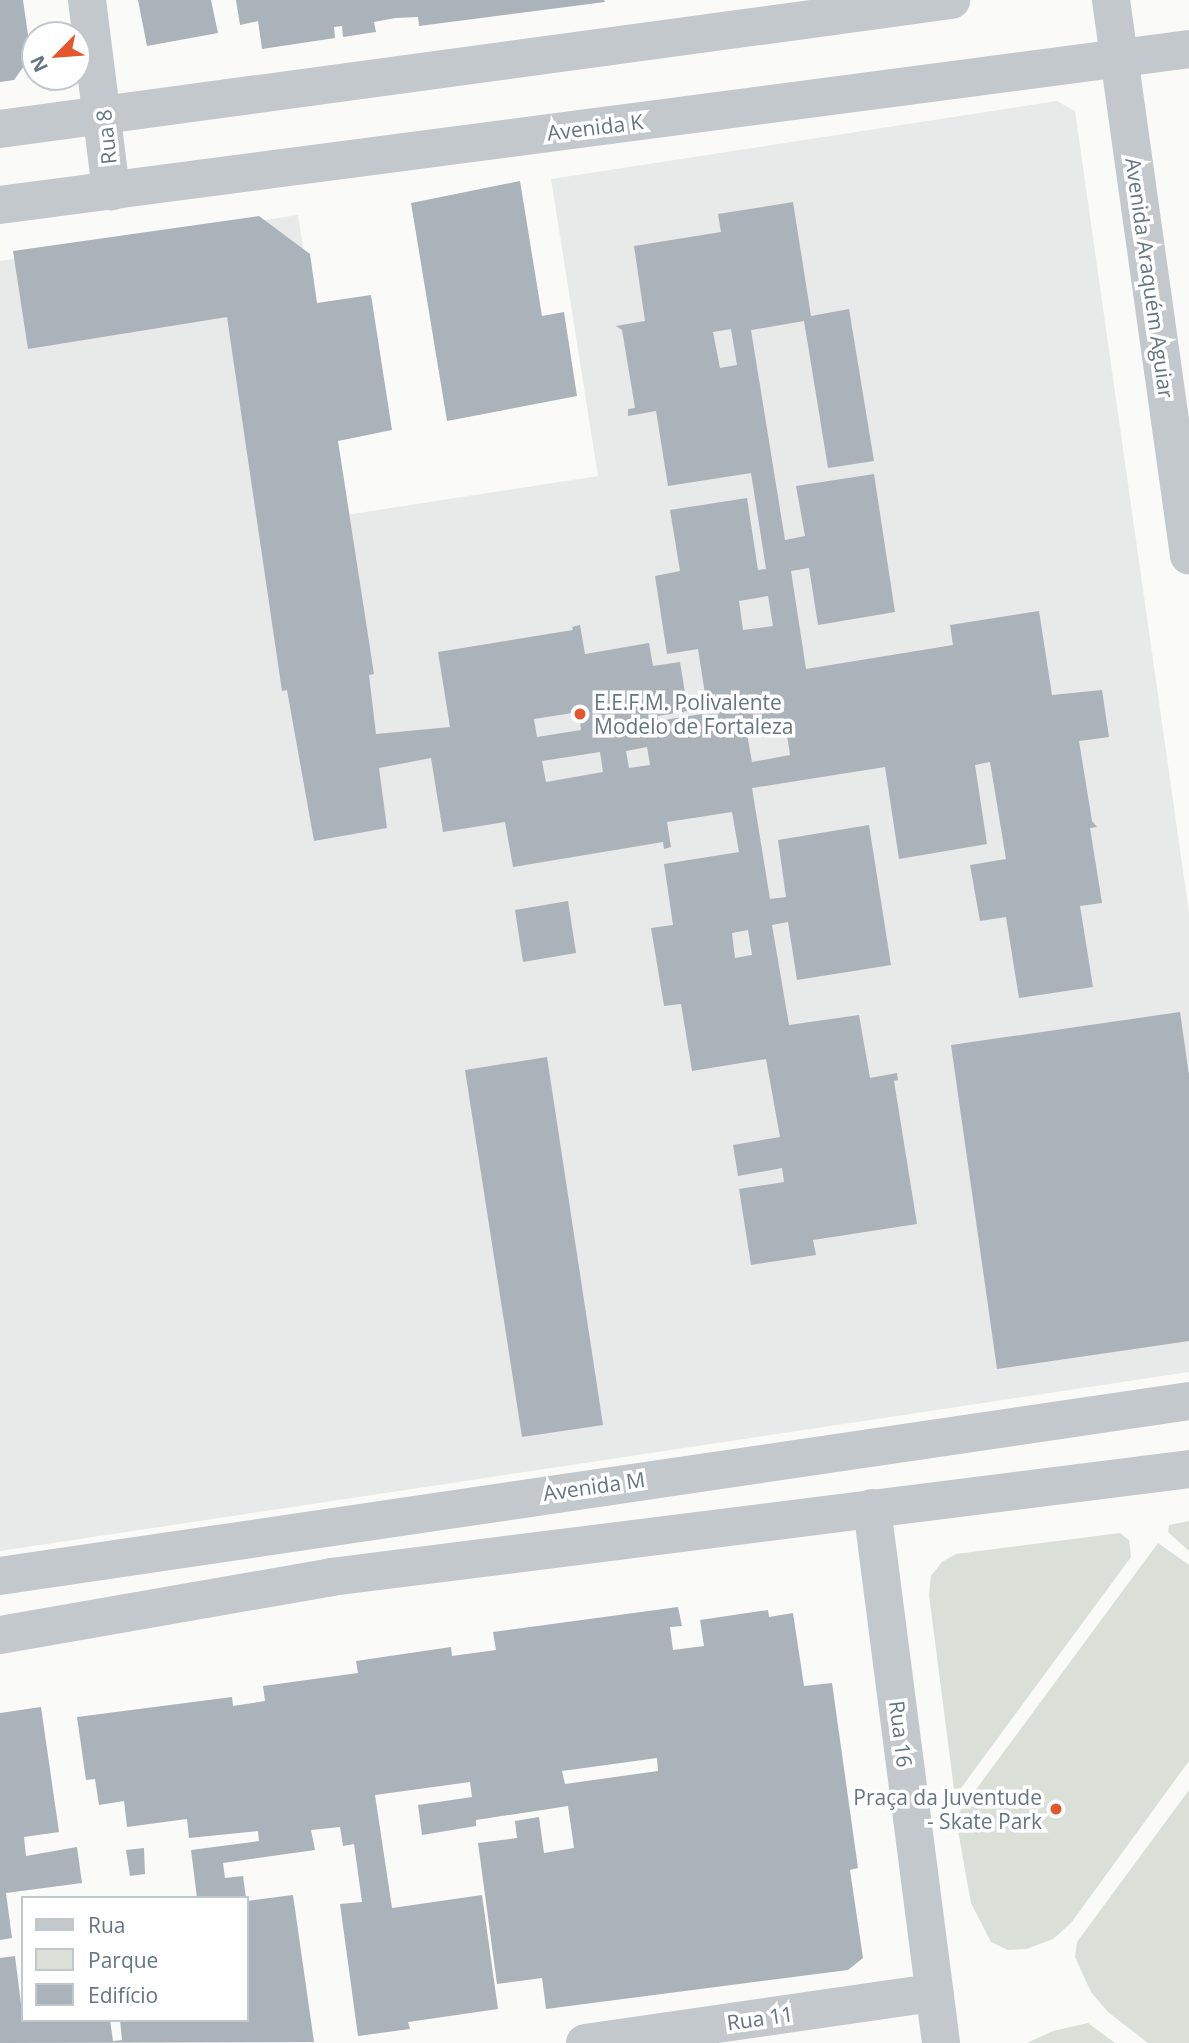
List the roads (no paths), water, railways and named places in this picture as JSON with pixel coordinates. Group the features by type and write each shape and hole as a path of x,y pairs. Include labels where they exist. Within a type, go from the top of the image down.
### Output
{"street":[{"name":"Rua 8","path":"87,0 105,116 111,191"},
{"path":"0,129 951,0"},
{"name":"Avenida Araquém Aguiar","path":"1111,0 1189,556"},
{"name":"Avenida K","path":"0,205 1189,49"},
{"name":"Avenida M","path":"0,1576 324,1525 1189,1401"},
{"path":"0,1635 331,1577 1189,1469"},
{"name":"Rua 16","path":"872,1508 941,2043"},
{"path":"324,1525 331,1577"},
{"name":"Rua 11","path":"586,2043 934,1993"}],"place":[{"name":"E.E.F.M. Polivalente Modelo de Fortaleza","path":"580,714"},
{"name":"Praça da Juventude - Skate Park","path":"1056,1809"}]}
